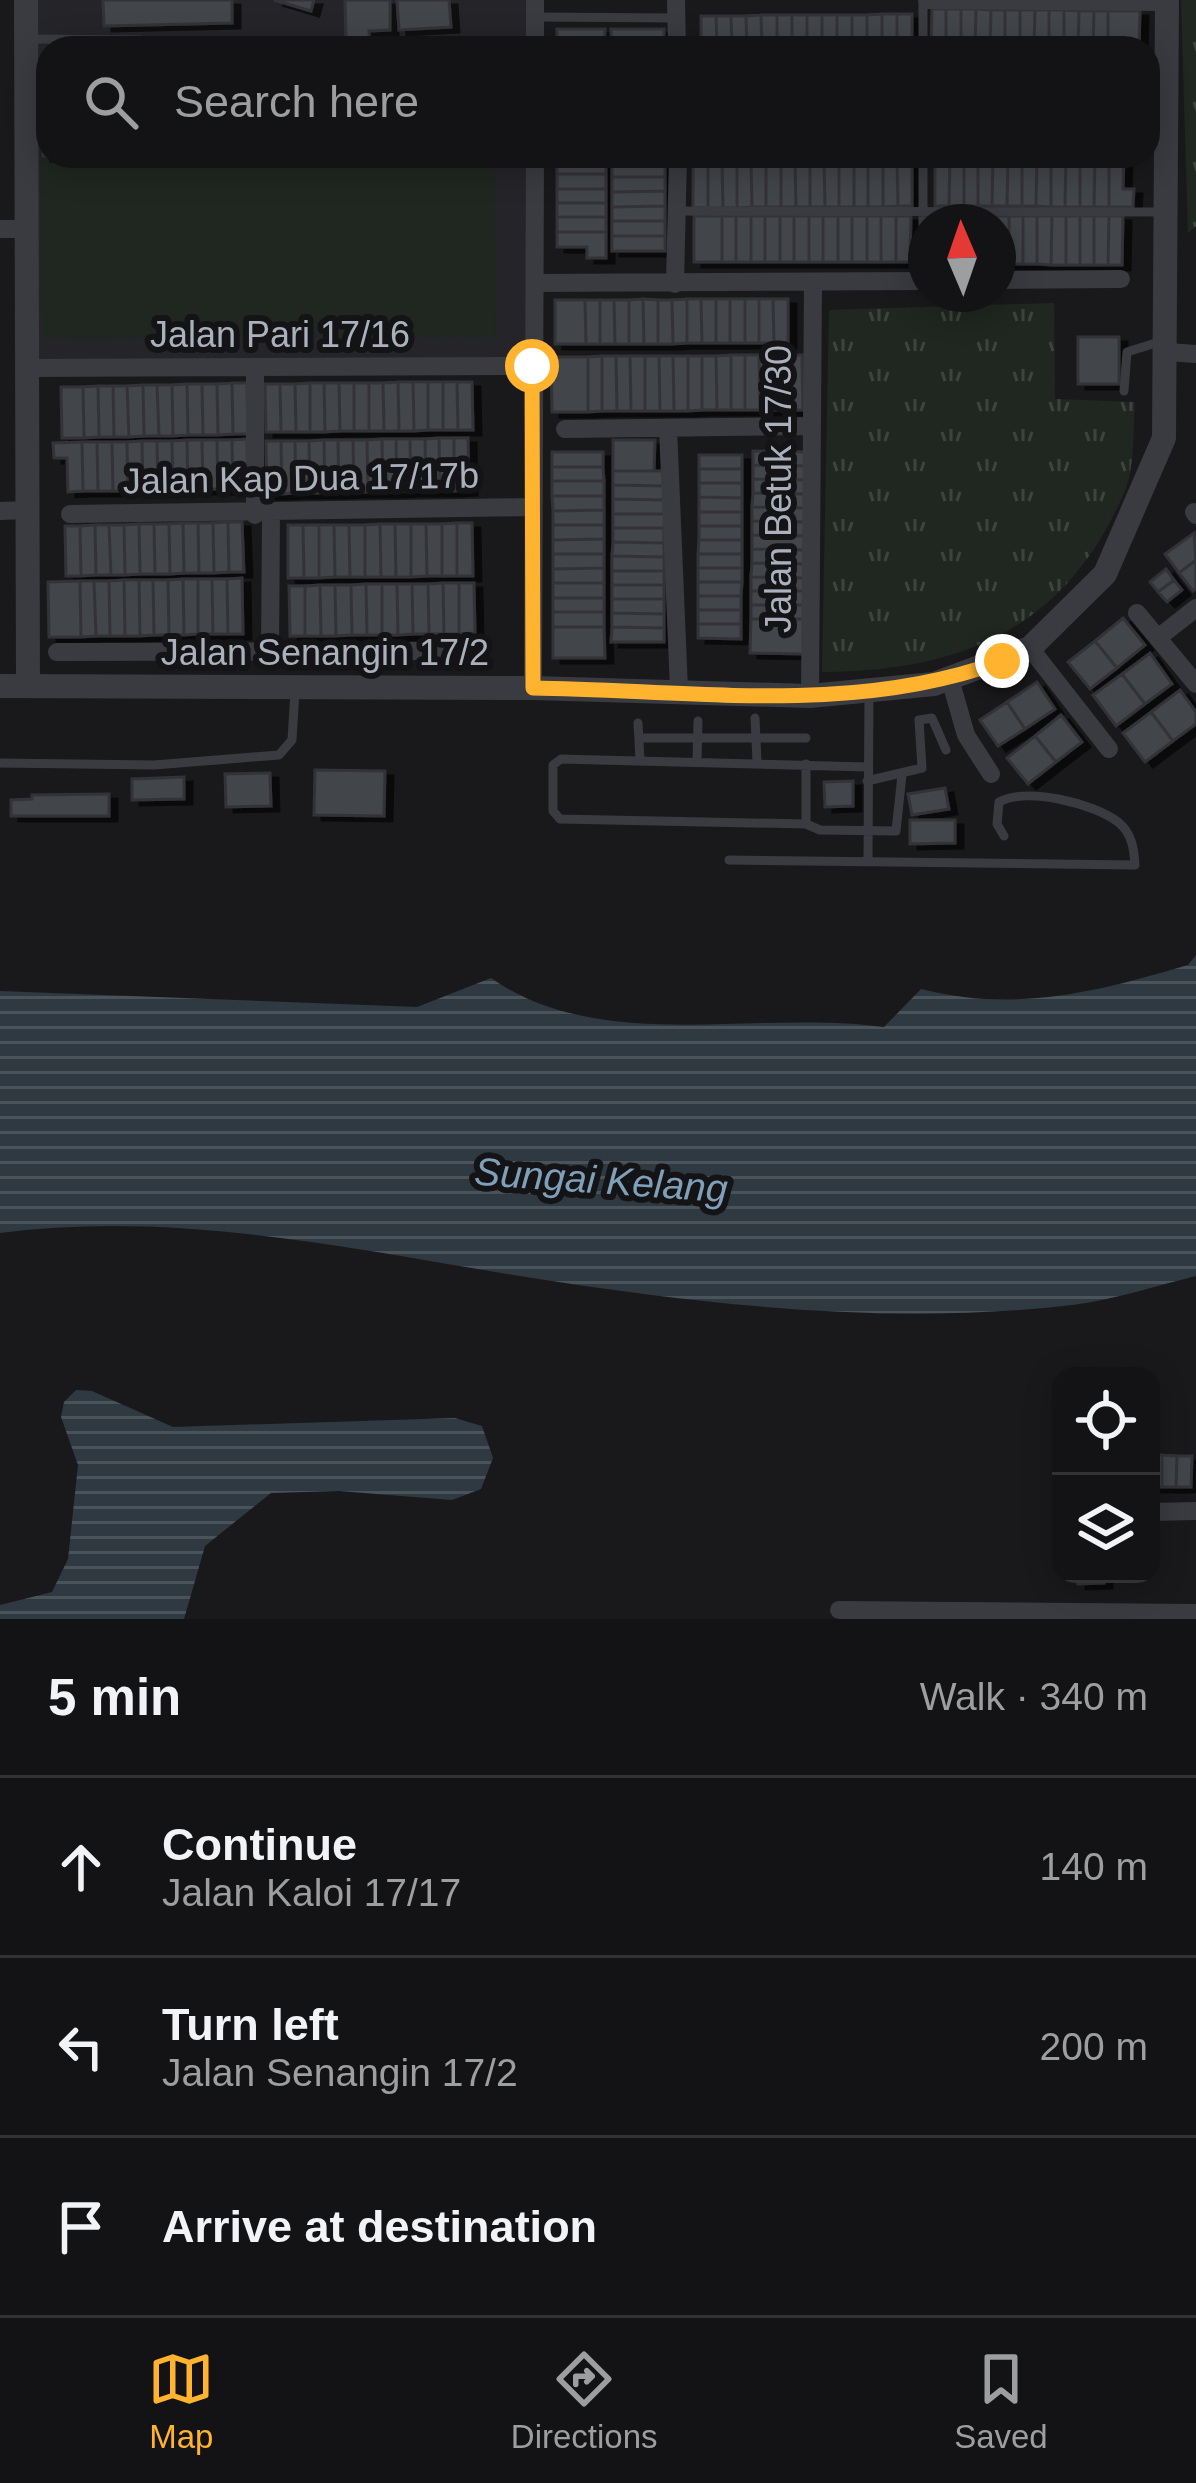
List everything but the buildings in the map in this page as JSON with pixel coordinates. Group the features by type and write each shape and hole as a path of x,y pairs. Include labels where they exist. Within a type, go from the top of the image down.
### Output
{"street":[{"path":"26,0 28,686"},
{"path":"925,0 1167,1"},
{"name":"Jalan Senangin 17/2","path":"1160,54 1167,1"},
{"name":"Jalan Senangin 17/2","path":"0,686 295,691 533,688 810,696 869,693 950,679 1030,648 1105,574 1164,438 1168,212 1160,147"},
{"path":"533,688 535,168"},
{"path":"675,284 678,168"},
{"path":"0,229 27,229"},
{"path":"1016,280 1121,279"},
{"path":"535,283 908,281"},
{"name":"Jalan Betuk 17/30","path":"810,696 812,282"},
{"path":"1168,346 1196,354"},
{"name":"Jalan Pari 17/16","path":"27,368 532,366"},
{"path":"254,368 270,652"},
{"path":"565,429 811,426"},
{"path":"668,428 679,690"},
{"name":"Jalan Kap Dua 17/17b","path":"70,514 264,515 533,507"},
{"path":"0,511 28,511"},
{"path":"1159,637 1196,608"},
{"path":"1138,613 1196,684"},
{"path":"1030,648 1109,749"},
{"path":"57,652 452,651"},
{"path":"950,679 966,735 992,774"},
{"path":"1160,1512 1196,1511"},
{"path":"839,1610 1196,1612"}],"lane":[{"path":"924,36 925,0"},
{"path":"535,9 676,9"},
{"path":"26,39 36,39"},
{"path":"923,168 923,204"},
{"path":"676,211 908,210"},
{"path":"1016,211 1168,212"},
{"path":"1124,391 1127,352 1168,346"},
{"path":"0,763 154,765 280,754 292,740 295,691"},
{"path":"868,861 869,693"},
{"path":"867,781 922,768 919,720 924,717 932,718 946,749"},
{"path":"755,718 757,762"},
{"path":"698,721 698,761"},
{"path":"638,723 640,760"},
{"path":"639,739 806,738"},
{"path":"868,767 561,759 553,765 554,811 569,820 806,824 867,833 896,831 902,775"},
{"path":"806,764 806,824"},
{"path":"729,860 1136,865 1133,842 1120,823 1045,798 1010,796 999,802 995,813 1004,836"}],"shaded area":[{"path":"26,0 535,0 535,36 36,36 36,168 535,168 532,366 27,368"}],"green space":[{"path":"1181,0 1196,0 1196,226 1188,233"},
{"path":"40,168 495,168 496,337 42,338"},
{"path":"1054,303 1055,399 1135,402 1128,483 1100,540 1072,578 1039,609 1003,633 964,651 920,663 822,672 829,310 1016,312 1016,304"}],"water":[{"name":"Sungai Kelang","path":"1196,955 1196,1276 1118,1296 1004,1311 867,1313 729,1304 593,1287 199,1229 66,1227 0,1233 0,991 417,1007 491,978 534,1001 581,1016 630,1023 884,1027 921,989 990,999 1056,996 1188,965"},
{"path":"76,1390 92,1391 173,1427 455,1418 482,1426 493,1458 481,1489 452,1500 339,1491 271,1493 205,1546 184,1619 0,1619 0,1605 52,1592 68,1559 78,1465 61,1417 64,1402"}],"route":[{"path":"532,366 533,688 810,696 869,693 934,683 1002,661"}]}
